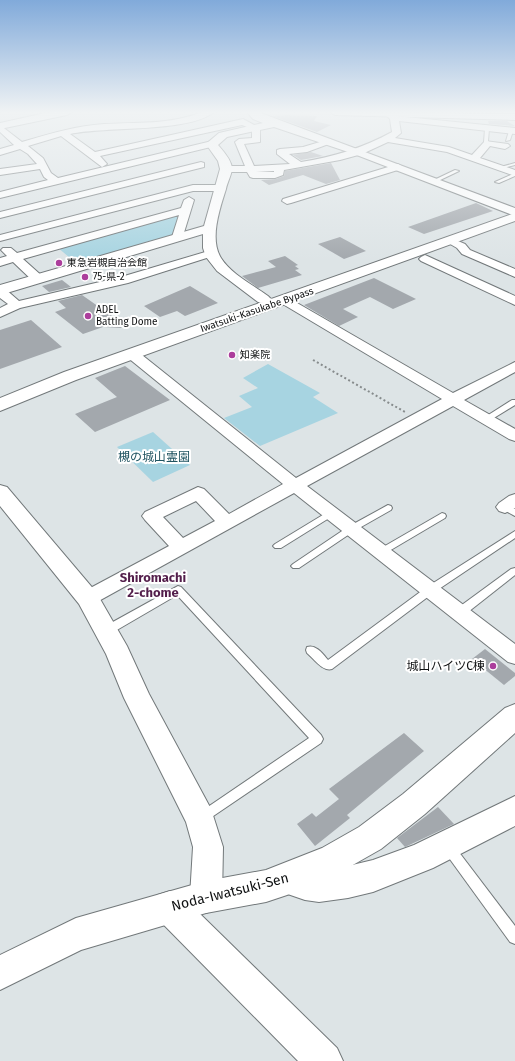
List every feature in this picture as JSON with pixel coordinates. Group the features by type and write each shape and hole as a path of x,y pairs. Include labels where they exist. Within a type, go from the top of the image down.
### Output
{"main road":[{"path":"224,162 226,169 210,228 209,240 212,254 224,269 263,299"},
{"path":"383,162 515,213"},
{"name":"Iwatsuki-Kasukabe Bypass","path":"0,404 70,376 451,241 515,213"},
{"name":"Iwatsuki-Kasukabe Bypass","path":"0,395 65,369 263,299 515,213"},
{"path":"0,290 210,228"},
{"path":"0,492 88,598 118,653 137,698 200,819 208,847 206,897"},
{"name":"Noda-Iwatsuki-Sen","path":"0,973 76,935 206,897 266,886 287,879 333,859 370,838 414,804 515,716"},
{"path":"287,879 322,887 385,873 509,818"},
{"path":"170,907 324,1061"}],"street":[{"path":"41,162 47,175 56,181"},
{"path":"100,162 107,169"},
{"path":"2,193 138,162"},
{"path":"199,162 201,165"},
{"path":"247,162 250,170"},
{"path":"293,162 297,164"},
{"path":"226,169 250,170 310,162"},
{"path":"481,162 499,168 515,171"},
{"path":"178,237 192,188 201,165"},
{"path":"0,216 201,165"},
{"path":"0,172 43,166"},
{"path":"287,201 398,167"},
{"path":"84,175 106,189"},
{"path":"0,238 192,188 220,188"},
{"path":"84,194 106,210"},
{"path":"0,262 186,210"},
{"path":"82,216 104,232"},
{"path":"451,241 461,246 466,252 515,273"},
{"path":"0,242 14,258 38,279"},
{"path":"0,313 16,305 124,280 212,254"},
{"path":"425,259 515,301"},
{"path":"484,286 515,273"},
{"path":"0,290 16,305"},
{"path":"285,300 515,436"},
{"path":"132,354 296,486 515,656"},
{"path":"88,598 515,366"},
{"path":"182,548 151,516 198,493 228,523"}],"lane":[{"path":"434,181 457,171"},
{"path":"497,182 515,171"},
{"path":"486,419 515,402"},
{"path":"296,566 351,529 388,508"},
{"path":"278,546 331,513"},
{"path":"381,552 442,516"},
{"path":"311,650 328,666 430,590 515,534"},
{"path":"459,613 514,571"},
{"path":"106,631 178,590 317,739 200,819"},
{"path":"446,846 515,937"}],"path":[{"path":"313,360 417,419"}],"green space":[{"path":"178,214 182,215 175,233 170,236 76,263 57,247"},
{"path":"268,364 320,393 313,397 338,413 260,446 224,418 252,407 239,396 258,388 243,378"},
{"name":"槻の城山霊園","path":"153,432 190,465 153,482 117,447"}],"building":[{"path":"331,163 340,180 326,184 303,175 269,185 261,180 276,179 284,176 285,171"},
{"path":"476,203 493,211 424,234 408,227"},
{"path":"340,237 366,251 344,259 318,244"},
{"path":"285,256 298,265 295,266 299,269 295,270 302,275 258,288 242,276 276,267 268,261"},
{"path":"374,278 416,299 393,309 370,297 343,309 358,317 339,326 304,305"},
{"path":"62,280 71,287 49,292 42,286"},
{"path":"190,286 218,303 185,316 177,311 160,317 144,306"},
{"path":"82,295 112,316 108,318 122,328 103,327 83,334 55,312 66,308 58,301"},
{"path":"31,320 62,347 0,369 0,330"},
{"path":"125,366 170,400 95,432 75,414 117,397 95,378"},
{"name":"城山ハイツC棟","path":"485,649 515,673 515,676 504,685 472,659"},
{"path":"404,733 424,751 347,815 350,818 315,846 297,824 312,813 316,817 339,799 329,789"},
{"path":"438,807 454,824 405,847 397,838"}],"place":[{"name":"東急岩槻自治会館","path":"59,263"},
{"name":"75-県-2","path":"85,277"},
{"name":"ADEL Batting Dome","path":"88,316"},
{"name":"知楽院","path":"232,355"},
{"name":"城山ハイツC棟","path":"493,666"}],"district":[{"name":"Shiromachi 2-chome","path":"153,584"}]}
